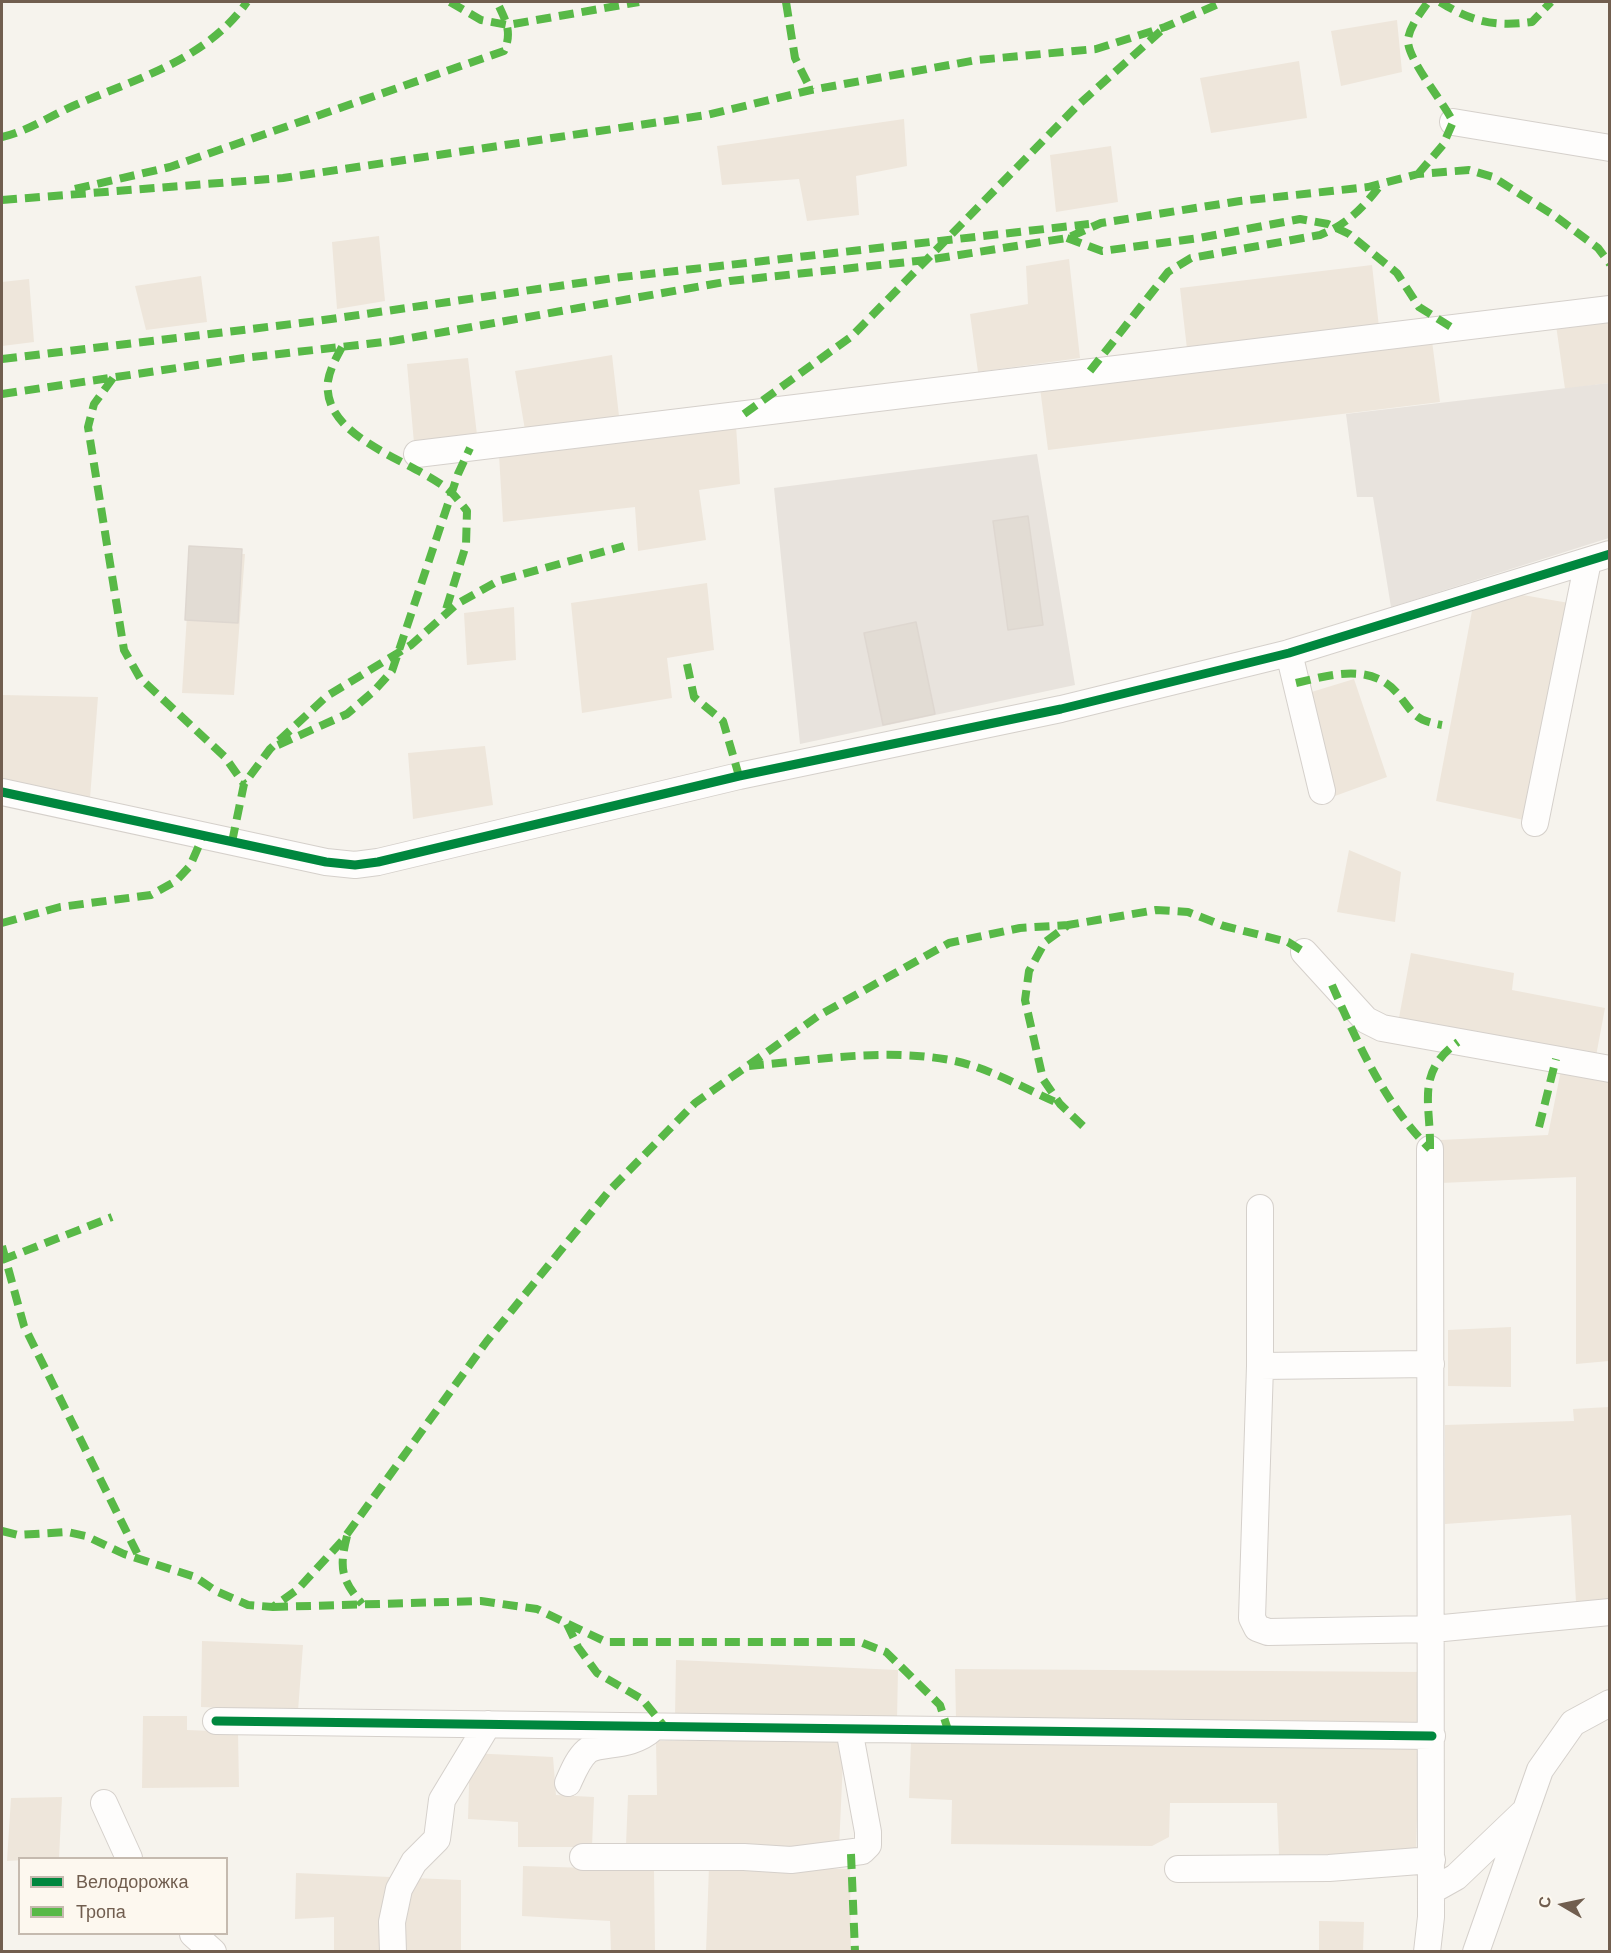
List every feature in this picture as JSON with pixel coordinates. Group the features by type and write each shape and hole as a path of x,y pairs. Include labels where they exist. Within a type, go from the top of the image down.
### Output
{"street":[{"path":"1453,122 1610,148"},
{"path":"417,454 1610,309"},
{"path":"2,792 326,862 355,865 378,862 739,776 1060,709 1288,652 1599,557"},
{"path":"1535,823 1599,557"},
{"path":"1288,652 1322,791"},
{"path":"1304,952 1365,1020 1383,1028 1610,1069"},
{"path":"1427,1952 1432,1860 1433,1629 1430,1149"},
{"path":"1260,1208 1260,1366 1252,1618 1257,1628 1268,1632 1433,1629 1610,1612"},
{"path":"1260,1366 1431,1364"},
{"path":"1476,1952 1540,1770 1573,1723 1610,1702"},
{"path":"216,1721 1432,1736"},
{"path":"393,1952 392,1922 399,1889 414,1862 437,1839 442,1800 488,1724"},
{"path":"568,1783 578,1762 589,1749 643,1738 655,1726"},
{"path":"583,1857 744,1857 791,1860 862,1851 867,1845 868,1832 849,1729"},
{"path":"104,1803 129,1857"},
{"path":"1431,1891 1456,1877 1528,1809"},
{"path":"1178,1869 1329,1868 1432,1860"},
{"path":"194,1935 213,1952"}],"shaded area":[{"path":"1397,20 1402,72 1341,86 1331,31"},
{"path":"1299,61 1307,118 1211,133 1200,78"},
{"path":"904,119 907,166 856,176 859,215 807,221 799,179 722,185 717,146"},
{"path":"1111,146 1118,202 1056,212 1050,155"},
{"path":"379,236 385,301 337,309 332,242"},
{"path":"1069,259 1080,358 978,372 970,314 1028,304 1026,266"},
{"path":"1372,265 1379,327 1187,349 1180,288"},
{"path":"201,276 207,322 146,330 135,286"},
{"path":"29,279 34,342 2,346 2,282"},
{"path":"1609,319 1609,383 1565,389 1556,325"},
{"path":"1432,341 1440,402 1048,450 1040,388"},
{"path":"612,355 619,416 525,430 515,371"},
{"path":"468,358 477,435 414,443 407,364"},
{"path":"1609,383 1609,538 1391,607 1373,497 1357,497 1346,414"},
{"path":"736,426 740,484 699,490 706,540 638,551 635,507 503,522 499,455"},
{"path":"1037,454 1075,685 800,744 774,488"},
{"path":"191,552 245,554 234,695 182,693"},
{"path":"707,583 714,650 667,658 672,698 582,713 571,603"},
{"path":"1517,594 1569,603 1524,820 1436,801 1472,611"},
{"path":"514,607 516,660 467,665 464,613"},
{"path":"1354,679 1387,777 1335,796 1305,694"},
{"path":"2,695 98,697 90,798 2,781"},
{"path":"485,746 493,805 413,819 408,753"},
{"path":"1349,850 1401,872 1395,922 1337,912"},
{"path":"1411,953 1514,973 1512,990 1605,1008 1596,1056 1398,1023"},
{"path":"1561,1070 1609,1079 1609,1361 1576,1364 1576,1177 1441,1183 1440,1140 1548,1135"},
{"path":"1511,1327 1511,1387 1448,1386 1448,1330"},
{"path":"1609,1407 1609,1600 1576,1602 1571,1515 1445,1524 1445,1425 1574,1421 1573,1409"},
{"path":"202,1641 303,1645 298,1711 201,1707"},
{"path":"676,1660 898,1670 897,1720 675,1716"},
{"path":"955,1669 1425,1672 1422,1727 956,1720"},
{"path":"143,1716 187,1716 187,1730 238,1732 239,1787 142,1788"},
{"path":"844,1739 839,1848 626,1845 628,1795 657,1795 656,1741"},
{"path":"911,1741 1419,1749 1416,1853 1279,1855 1277,1803 1170,1803 1169,1837 1152,1846 951,1844 952,1800 909,1798"},
{"path":"470,1753 553,1757 556,1795 594,1797 592,1847 518,1847 518,1822 468,1819"},
{"path":"62,1797 59,1857 18,1857 18,1860 7,1861 11,1798"},
{"path":"523,1866 654,1870 655,1951 611,1951 610,1921 522,1916"},
{"path":"709,1866 850,1869 851,1951 706,1952"},
{"path":"296,1873 461,1880 461,1951 334,1951 334,1917 295,1919"},
{"path":"1319,1921 1364,1922 1363,1951 1319,1951"}],"building":[{"path":"1028,516 1043,625 1008,630 993,521"},
{"path":"189,546 242,549 238,623 185,620"},
{"path":"916,622 935,714 883,725 864,633"}],"marked path":[{"path":"2,137 168,66 211,39 247,2"},
{"path":"450,2 481,20 508,25 639,2"},
{"path":"75,189 170,167 504,51 508,32 497,2"},
{"path":"786,2 795,58 811,90"},
{"path":"2,200 283,178 707,115 811,90 977,60 1096,49 1165,27 1223,2"},
{"path":"1418,174 1443,145 1453,122 1419,68 1409,47 1408,39 1411,29 1428,2"},
{"path":"1440,2 1473,18 1507,24 1532,22 1551,2"},
{"path":"744,414 852,336 1077,106 1163,29"},
{"path":"2,394 244,358 393,341 730,281 927,260 1067,238 1101,223 1240,201 1368,187 1418,174 1469,170 1493,177 1555,216 1598,248 1610,264"},
{"path":"1090,371 1168,272 1191,258 1320,235 1330,231 1355,214 1382,183"},
{"path":"1067,238 1102,251 1199,238 1300,219 1328,224 1349,234 1397,273 1419,307 1451,327"},
{"path":"2,359 317,321 614,278 1089,224"},
{"path":"342,347 328,381 330,401 340,419 355,434 375,447 437,481 452,493 467,511 466,545 444,616"},
{"path":"113,378 94,404 88,427 124,650 140,678 225,757 244,784"},
{"path":"278,745 347,714 374,691 392,671 458,474 470,448"},
{"path":"232,842 244,784 270,749 327,696 411,645 457,604 498,581 624,546"},
{"path":"687,664 694,697 723,721 739,776"},
{"path":"1296,683 1350,673 1363,674 1387,684 1420,718 1442,725"},
{"path":"2,923 60,907 151,895 176,881 190,866 203,836"},
{"path":"1083,1126 1060,1104 1043,1079 1025,1000 1029,971 1045,942 1068,925 1156,910 1188,912 1224,926 1288,942 1304,952"},
{"path":"2,1531 18,1535 67,1532 86,1536 124,1554 195,1577 216,1591 248,1605 273,1607 298,1589 342,1541 487,1341 609,1191 695,1103 818,1016 949,943 1020,928 1068,925"},
{"path":"1332,985 1374,1072 1399,1112 1430,1149"},
{"path":"1430,1149 1428,1090 1431,1077 1444,1054 1458,1042"},
{"path":"749,1066 875,1055 950,1060 1006,1079 1060,1104"},
{"path":"1539,1127 1556,1059"},
{"path":"2,1260 112,1217"},
{"path":"2,1246 24,1326 140,1559"},
{"path":"347,1536 343,1557 344,1573 350,1587 362,1604"},
{"path":"273,1607 481,1601 537,1609 606,1642 860,1642 886,1652 940,1705 948,1730"},
{"path":"567,1624 578,1647 597,1673 642,1699 664,1726"},
{"path":"851,1854 855,1952"}],"cycle path":[{"path":"2,792 326,862 355,865 378,862 739,776 1061,709 1289,653 1610,554"},
{"path":"216,1721 1432,1736"}]}
